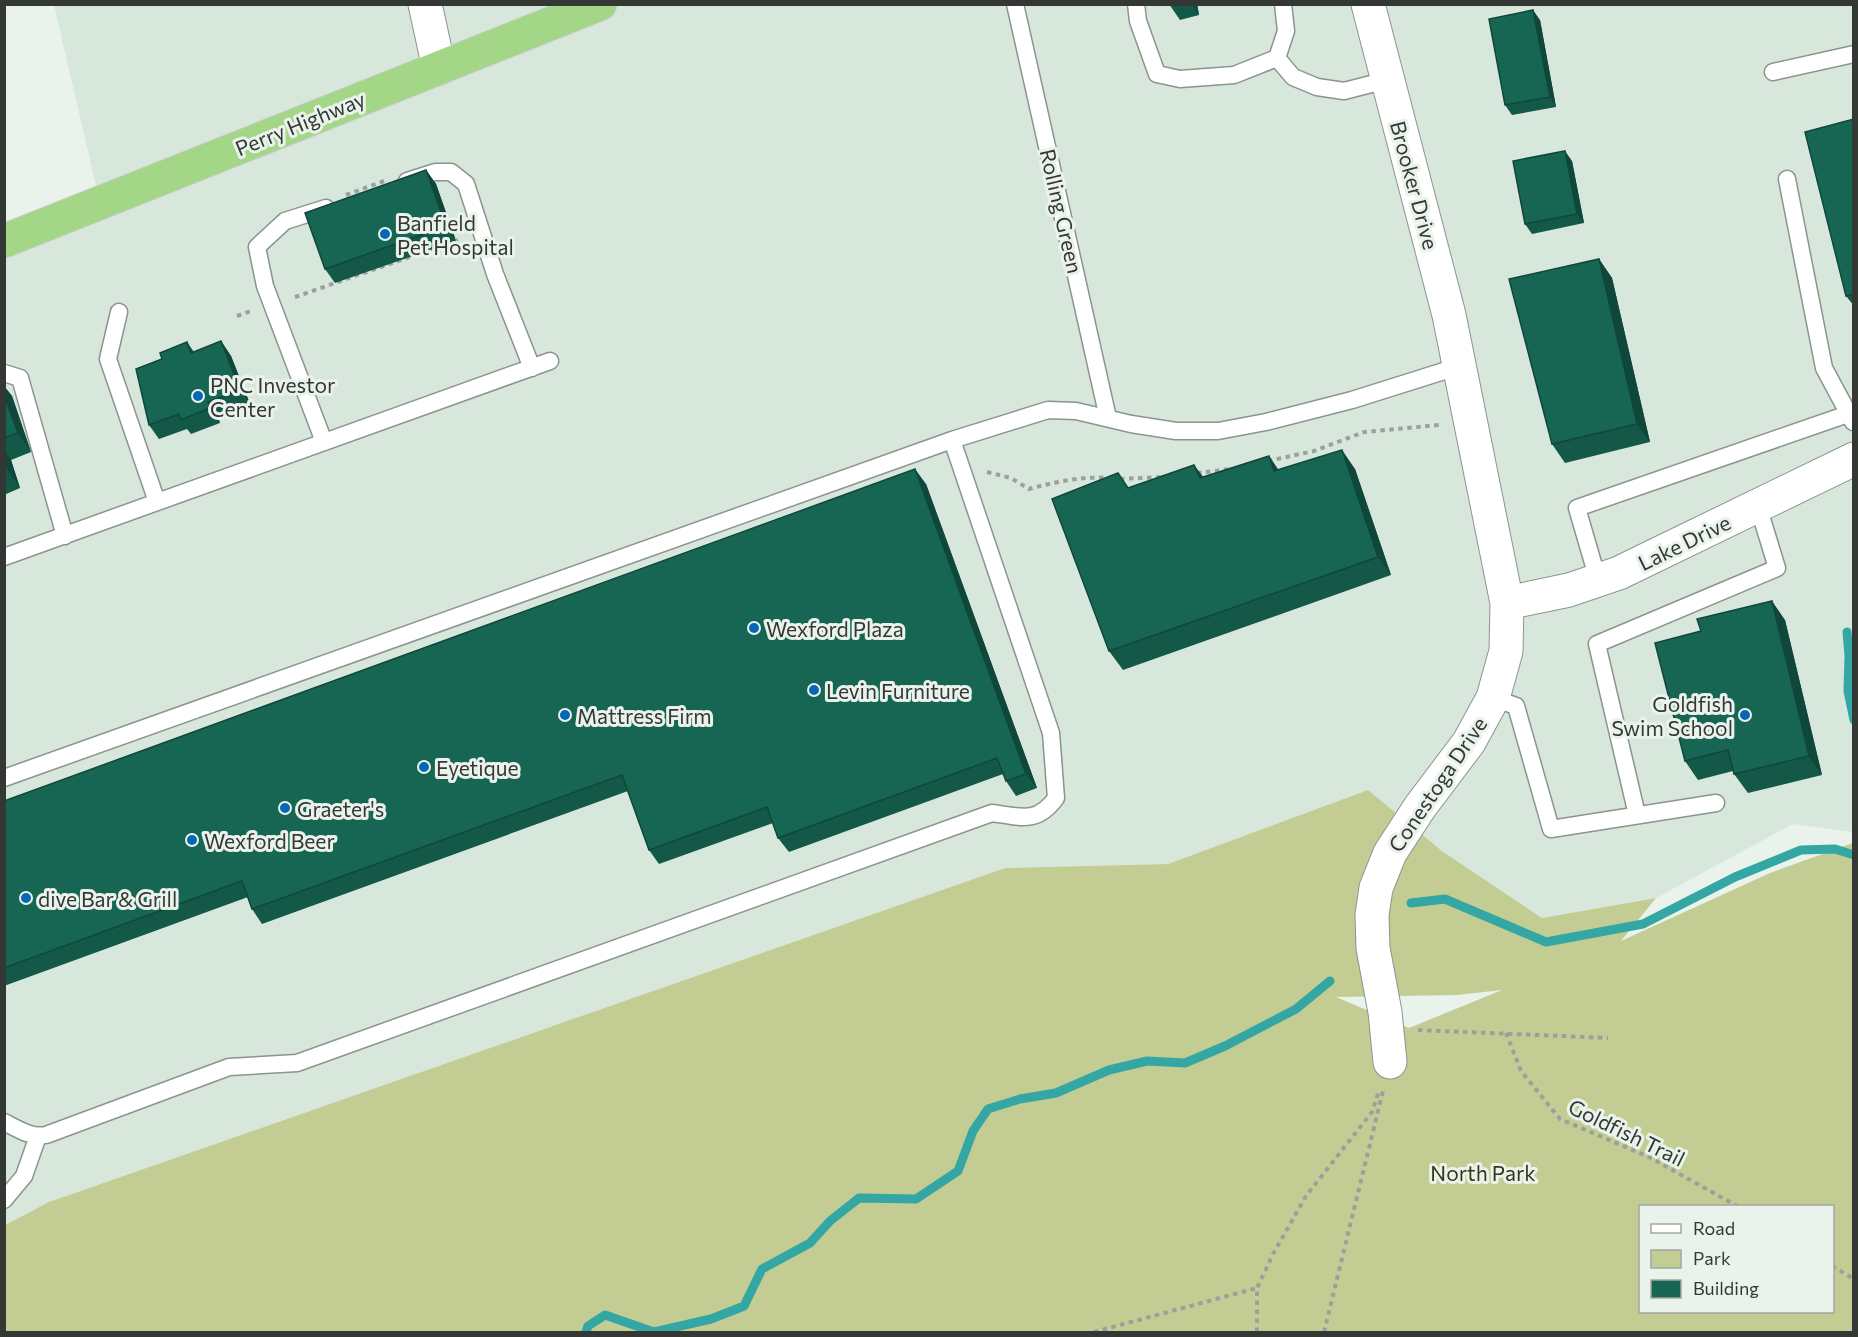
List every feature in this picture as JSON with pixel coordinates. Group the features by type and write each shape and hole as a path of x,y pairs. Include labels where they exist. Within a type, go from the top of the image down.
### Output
{"highway":[{"name":"Perry Highway","path":"4,241 597,5"}],"street":[{"path":"425,4 439,68"},
{"name":"Brooker Drive","path":"1368,4 1438,269 1460,366"},
{"name":"Conestoga Drive","path":"1390,1062 1387,1029 1373,948 1372,915 1376,888 1390,853 1420,807 1469,742 1493,698 1506,651 1507,603 1460,366"},
{"name":"Lake Drive","path":"1507,603 1569,590 1619,573 1854,459"}],"lane":[{"name":"Rolling Green","path":"1015,4 1108,418"},
{"path":"1136,4 1138,21 1157,74 1180,79 1234,75 1277,58 1286,31 1283,4"},
{"path":"1773,72 1854,54"},
{"path":"1277,58 1293,77 1317,87 1344,91 1387,80"},
{"path":"392,186 435,172 451,172 466,184 495,274 532,368"},
{"path":"1598,580 1577,508 1851,418 1824,368 1787,179"},
{"path":"324,442 265,286 257,247 285,221 338,204"},
{"path":"119,312 108,359 157,502"},
{"path":"4,557 550,361"},
{"path":"4,778 952,440 1048,410 1076,411 1131,424 1176,431 1218,431 1266,422 1352,400 1460,366"},
{"path":"4,372 20,378 65,536"},
{"path":"4,1122 38,1136 229,1067 297,1063 992,813 1028,818 1047,811 1056,798 1051,733 952,440"},
{"path":"1637,815 1598,644 1778,568 1758,506"},
{"path":"1493,698 1516,706 1551,829 1716,803"},
{"path":"4,1200 24,1176 38,1136"}],"path":[{"path":"286,301 482,232"},
{"path":"1262,463 1314,450 1364,432 1471,422"},
{"path":"1196,473 1241,468"},
{"path":"962,470 985,471 1011,478 1029,489 1061,480 1095,477 1129,480 1173,476"},
{"path":"1387,1029 1608,1038"},
{"name":"Goldfish Trail","path":"1506,1033 1521,1071 1560,1119 1649,1157 1735,1205"},
{"path":"1257,1332 1257,1288 1273,1254 1306,1196 1372,1112 1390,1062"},
{"path":"1324,1332 1390,1062"},
{"path":"1834,1267 1854,1279"},
{"path":"1094,1332 1257,1288"}],"shaded area":[{"path":"54,5 1853,5 1853,832 1793,824 1656,898 1542,918 1442,851 1368,790 1168,864 1005,868 49,1202 5,1225 5,241 100,203"}],"green space":[{"name":"North Park","path":"1368,790 1442,851 1542,918 1656,898 1621,941 1770,873 1853,843 1853,1332 5,1332 5,1225 49,1202 1005,868 1168,864","holes":["1502,990 1409,1028 1336,997 1457,995"]}],"building":[{"path":"1533,10 1550,97 1505,105 1489,19"},
{"path":"1854,119 1854,294 1846,296 1805,132"},
{"path":"1565,151 1577,214 1525,224 1513,161"},
{"name":"Banfield Pet Hospital","path":"426,170 446,226 325,269 305,213"},
{"path":"1599,259 1637,424 1552,444 1509,279"},
{"name":"PNC Investor Center","path":"221,341 240,390 208,402 210,408 181,420 179,414 149,425 136,369 162,359 160,353 187,342 191,353"},
{"path":"4,395 18,433 4,438"},
{"path":"1342,450 1378,557 1109,651 1052,499 1118,473 1128,488 1194,465 1200,478 1269,456 1274,471"},
{"name":"Wexford Plaza","path":"915,469 1026,774 1006,781 997,758 778,838 767,807 649,850 622,775 252,909 242,881 4,968 4,801"},
{"name":"Goldfish Swim School","path":"1772,601 1809,756 1734,774 1728,750 1685,761 1655,643 1701,631 1697,619"}],"waterway":[{"path":"1847,632 1848,691 1854,720"},
{"path":"1411,903 1445,899 1546,942 1643,924 1735,877 1801,850 1835,849 1854,855"},
{"path":"586,1332 588,1326 605,1315 654,1332 711,1319 744,1306 762,1269 810,1243 830,1221 859,1198 916,1199 958,1171 973,1131 988,1109 1020,1099 1056,1093 1109,1070 1147,1061 1185,1063 1225,1046 1296,1009 1330,981"}],"place":[{"name":"Banfield Pet Hospital","path":"385,234"},
{"name":"PNC Investor Center","path":"198,396"},
{"name":"Wexford Plaza","path":"754,628"},
{"name":"Levin Furniture","path":"814,690"},
{"name":"Mattress Firm","path":"565,715"},
{"name":"Goldfish Swim School","path":"1745,715"},
{"name":"Eyetique","path":"424,767"},
{"name":"Graeter's","path":"285,808"},
{"name":"Wexford Beer","path":"192,840"},
{"name":"dive Bar & Grill","path":"26,898"}]}
